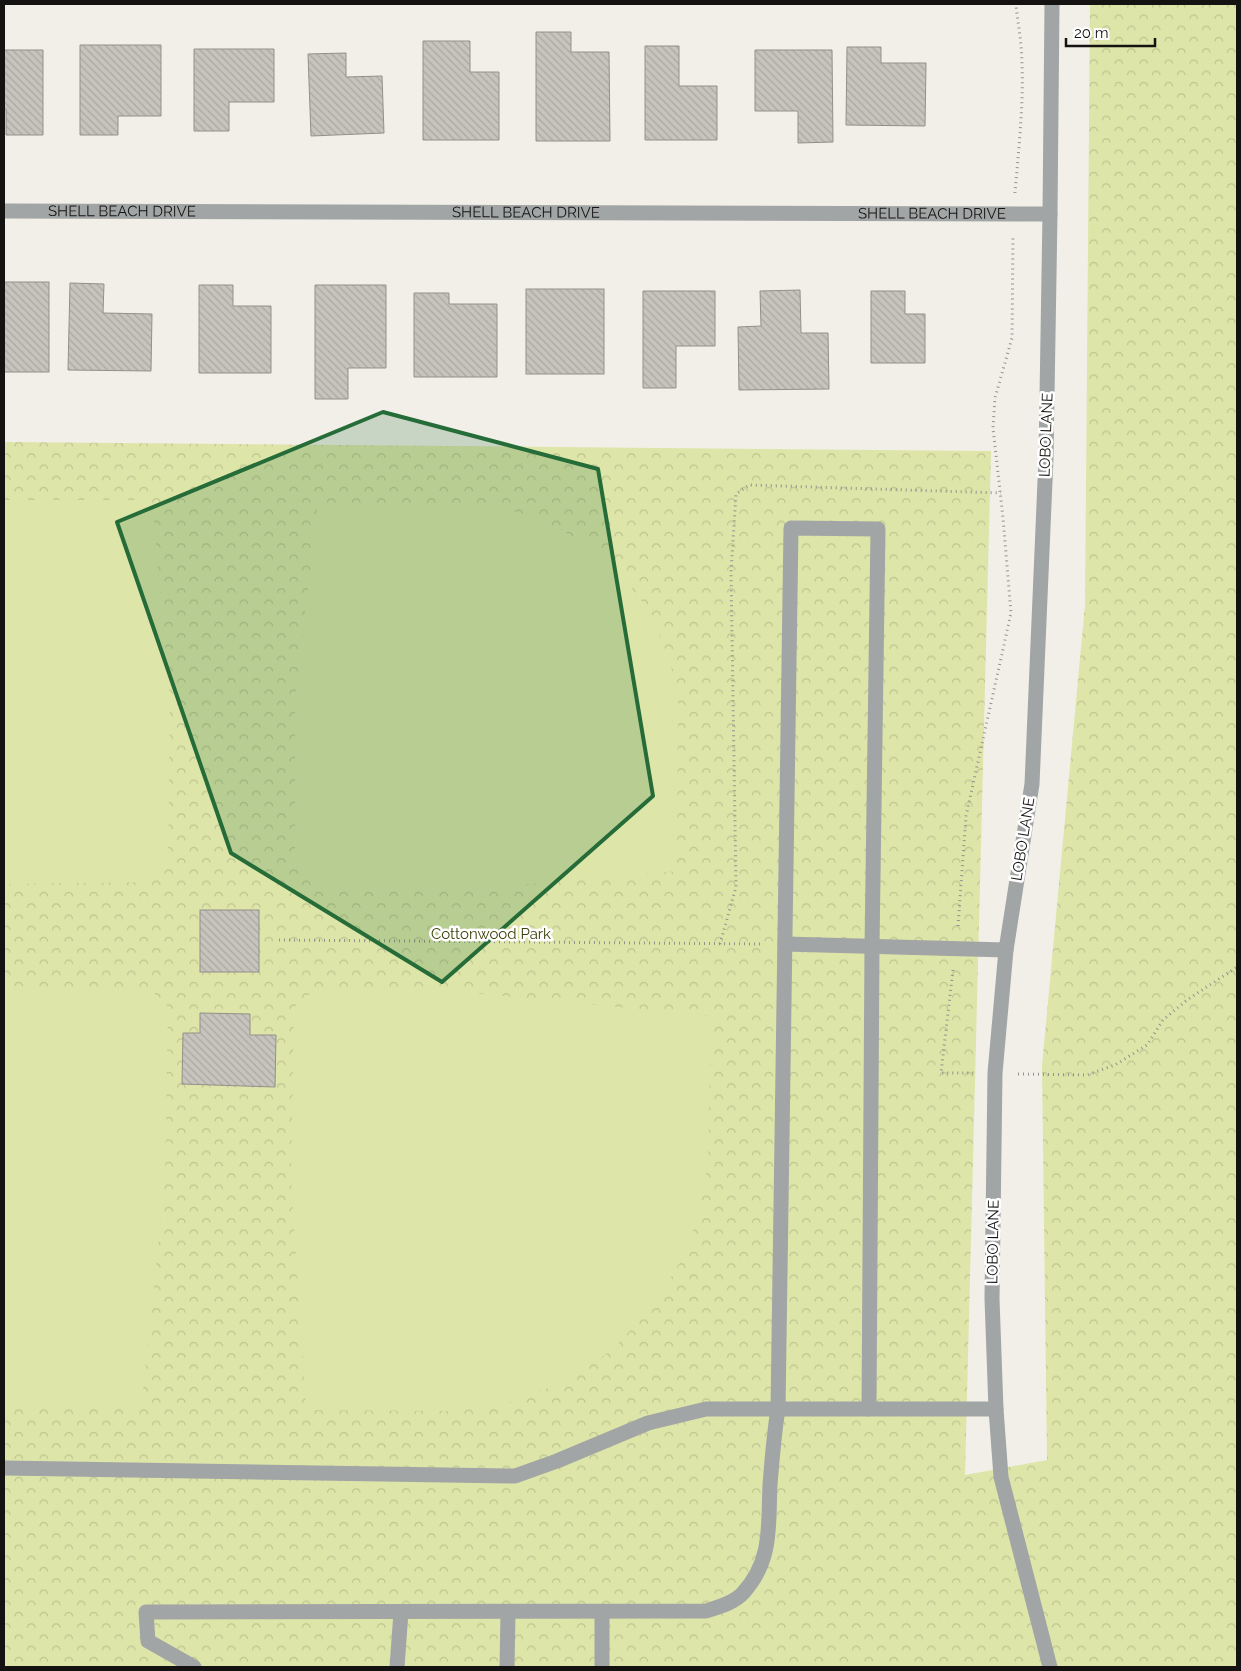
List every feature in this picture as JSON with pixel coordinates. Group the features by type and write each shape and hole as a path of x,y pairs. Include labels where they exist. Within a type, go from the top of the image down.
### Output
{"street":[{"name":"LOBO LANE","path":"1050,1667 1001,1477 996,1409 992,1298 995,1073 1006,950 1032,784 1046,458 1052,4"},
{"name":"SHELL BEACH DRIVE","path":"4,211 1050,214"},
{"path":"194,1667 148,1641 146,1612 706,1611 729,1602 742,1594 758,1574 768,1544 773,1446 778,1409 791,528 878,529 868,1409"},
{"path":"785,944 1006,950"},
{"path":"4,1468 515,1476 557,1461 648,1423 706,1409 996,1409"},
{"path":"397,1667 400,1612"},
{"path":"507,1667 508,1612"},
{"path":"602,1612 602,1667"}],"path":[{"path":"1016,4 1021,47 1021,95 1020,137 1013,214 1012,338 995,398 993,428 1004,518 1011,613 966,816 956,949 941,1073 1088,1075 1115,1065 1147,1045 1163,1020 1187,1000 1237,967"},
{"path":"279,940 785,944"}],"highlighted area":[{"path":"383,412 598,469 653,796 442,982 231,853 117,522"}],"green space":[{"name":"Cottonwood Park","path":"1090,4 1237,4 1237,1667 4,1667 4,442 991,451 965,1475 1047,1460 1042,1066 1085,605"},
{"path":"4,500 152,500 170,699 168,865 150,882 4,884"},
{"path":"318,503 485,506 533,516 578,539 619,572 650,612 670,661 678,702 677,871 475,889 313,886 295,864 295,699"},
{"path":"4,986 149,988 168,1007 165,1179 141,1409 4,1406"},
{"path":"312,992 471,993 711,1016 708,1163 699,1213 685,1254 656,1302 612,1350 565,1382 510,1402 459,1411 306,1410 291,1180 294,1007"}],"building":[{"path":"536,32 571,32 571,52 609,52 610,141 536,141"},
{"path":"423,41 470,41 470,72 499,72 499,140 423,140"},
{"path":"80,45 161,45 161,116 118,116 118,135 80,135"},
{"path":"645,46 679,46 679,86 717,86 717,140 645,140"},
{"path":"847,47 881,47 881,63 926,63 925,126 846,125"},
{"path":"194,49 274,49 274,102 229,102 229,131 194,131"},
{"path":"4,50 43,50 43,135 6,135"},
{"path":"755,50 832,50 833,142 798,143 798,111 755,111"},
{"path":"346,53 346,77 382,76 384,133 311,136 308,54"},
{"path":"4,282 49,282 49,372 4,372"},
{"path":"70,283 104,284 103,313 152,314 151,371 68,370"},
{"path":"199,285 233,285 233,306 271,306 271,373 199,373"},
{"path":"315,285 386,285 386,368 348,368 348,399 315,399"},
{"path":"526,289 604,289 604,374 526,374"},
{"path":"800,290 801,333 828,333 829,389 739,390 738,327 761,326 760,291"},
{"path":"643,291 715,291 715,346 676,346 676,388 643,388"},
{"path":"871,291 905,291 905,314 925,314 925,363 871,363"},
{"path":"414,293 449,293 449,304 497,304 497,377 414,377"},
{"path":"200,910 259,910 259,972 200,972"},
{"path":"200,1013 250,1014 250,1035 276,1035 275,1087 182,1084 183,1033 200,1033"}]}
